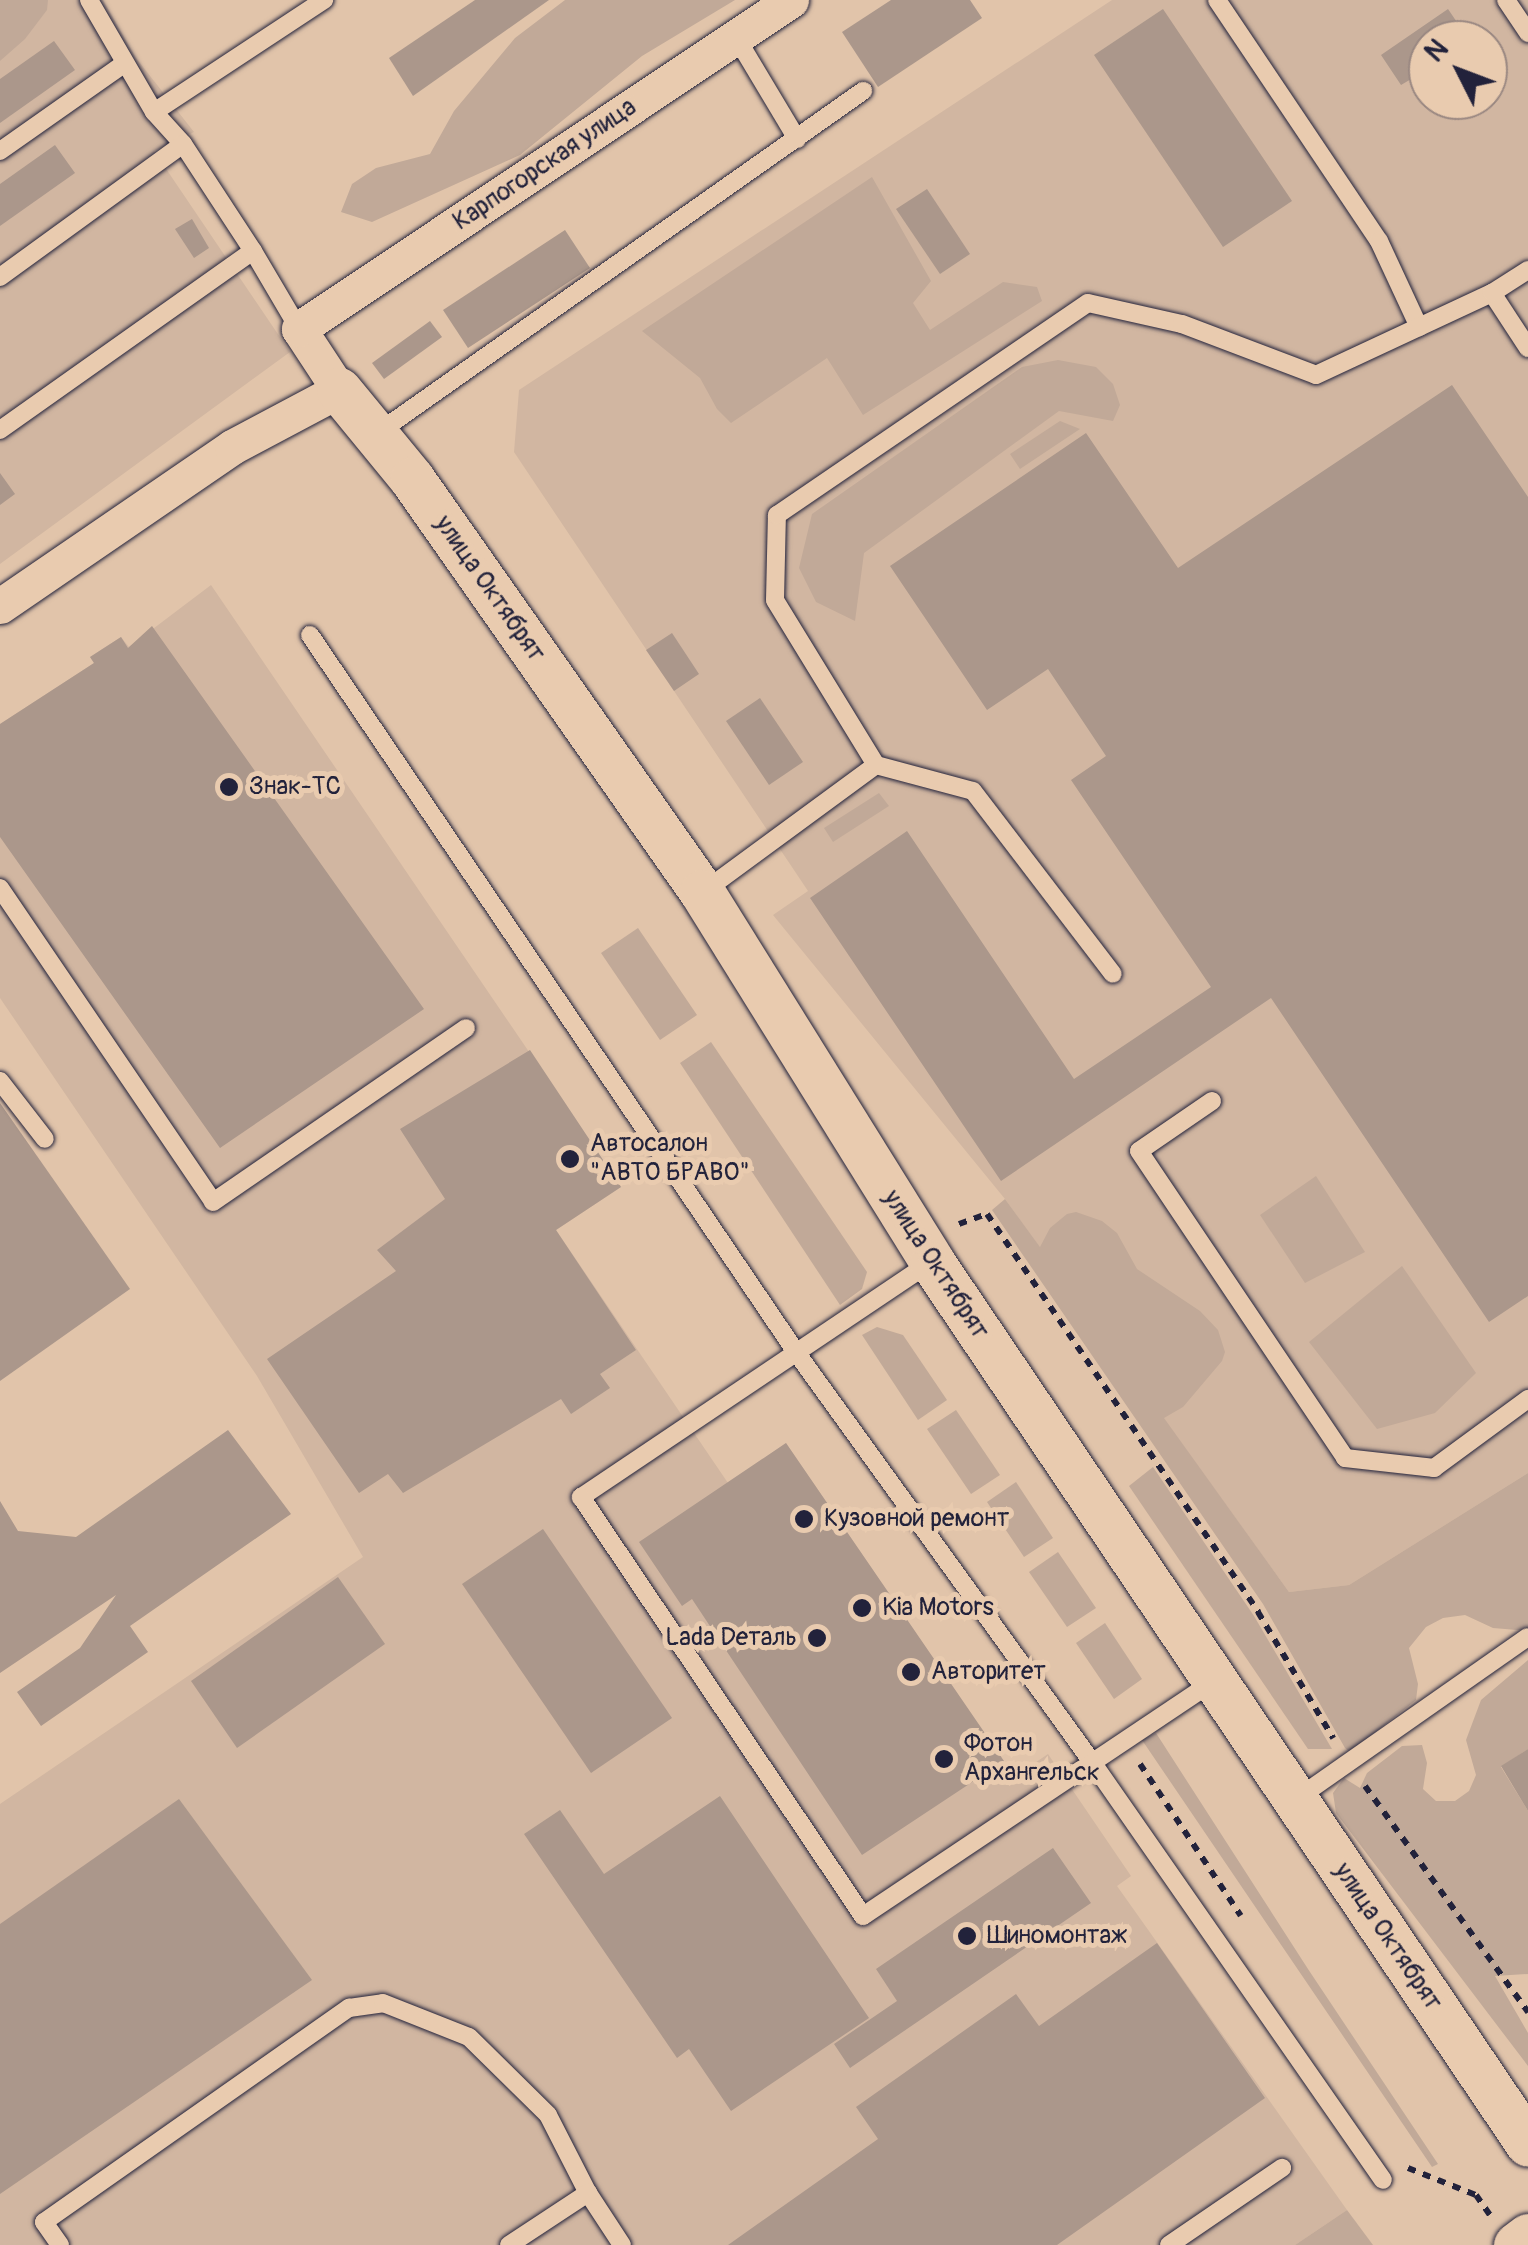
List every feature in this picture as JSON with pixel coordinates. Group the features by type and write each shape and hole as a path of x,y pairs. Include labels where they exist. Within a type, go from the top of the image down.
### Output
{"street":[{"name":"Карпогорская улица","path":"299,329 791,0"},
{"path":"0,606 232,447 338,390 299,329"},
{"name":"улица Октябрят","path":"338,390 412,479 702,892 924,1250 1528,2144"}],"lane":[{"path":"89,0 154,112 182,144 254,251 299,329"},
{"path":"1218,0 1379,241 1420,327"},
{"path":"1506,0 1528,33"},
{"path":"154,112 320,1"},
{"path":"736,37 798,138"},
{"path":"0,151 124,64"},
{"path":"375,434 863,91"},
{"path":"0,278 182,144"},
{"path":"0,430 254,251"},
{"path":"1113,974 974,790 876,766 775,600 777,514 1088,303 1182,324 1316,374 1492,293 1528,270"},
{"path":"1492,293 1528,348"},
{"path":"310,634 796,1352 1092,1762 1382,2180"},
{"path":"702,892 876,766"},
{"path":"0,888 213,1202 466,1028"},
{"path":"0,1080 44,1139"},
{"path":"1212,1101 1139,1151 1345,1458 1434,1468 1528,1399"},
{"path":"924,1250 796,1352 582,1497 863,1916 1214,1681"},
{"path":"1294,1801 1528,1637"},
{"path":"60,2245 44,2222 349,2008 383,2004 469,2038 548,2115 588,2193 622,2245"},
{"path":"1169,2245 1282,2168"},
{"path":"510,2245 588,2193"}],"path":[{"path":"924,1250 988,1214 1258,1612 1348,1763 1525,1997 1528,2012"},
{"path":"1125,1741 1244,1922"},
{"path":"1396,2152 1407,2168 1476,2195 1512,2234"}],"shaded area":[{"path":"0,0 103,0 136,58 194,132 154,151 290,352 0,564"},
{"path":"0,0 48,0 47,10 25,39 0,61"},
{"path":"565,0 735,0 642,56 520,155 372,222 341,212 352,184 376,168 430,154 454,111 515,38"},
{"path":"1112,0 1528,0 1528,1473 1349,1585 1289,1592 1005,1199 773,915 808,891 514,452 519,390"},
{"path":"872,177 931,281 913,303 930,330 1003,282 1037,287 1042,301 863,415 827,358 731,423 717,409 700,378 642,331"},
{"path":"1058,360 1096,367 1113,384 1120,405 1113,421 1059,411 864,553 855,621 816,602 799,568 812,514 1022,367"},
{"path":"1060,421 1080,429 1020,469 1010,454"},
{"path":"211,585 621,1187 556,1230 728,1483 786,1443 1014,1777 1048,1754 1131,1876 1117,1886 1347,2210 1295,2245 0,2245 0,1804 363,1557 257,1376 0,998 0,724 94,663 90,657 121,637 129,647"},
{"path":"879,793 889,806 833,842 824,828"},
{"path":"638,928 697,1015 660,1040 601,953"},
{"path":"711,1042 867,1272 862,1289 840,1305 680,1063"},
{"path":"1316,1176 1365,1252 1305,1283 1260,1215"},
{"path":"1005,1199 1040,1247 1050,1228 1067,1214 1076,1212 1102,1221 1117,1233 1137,1269 1200,1311 1218,1330 1225,1352 1222,1361 1183,1407 1164,1418 1289,1592 1349,1585 1528,1473 1528,1631 1493,1628 1465,1615 1443,1618 1426,1627 1409,1648 1418,1684 1416,1700 1350,1752 1345,1748 1263,1604 992,1210"},
{"path":"1402,1266 1476,1373 1435,1413 1377,1429 1309,1342"},
{"path":"877,1327 903,1335 947,1400 918,1420 862,1335"},
{"path":"956,1410 1000,1475 971,1494 927,1429"},
{"path":"1153,1467 1254,1616 1332,1749 1308,1749 1129,1486"},
{"path":"1016,1482 1053,1538 1024,1557 987,1502"},
{"path":"1058,1552 1096,1608 1067,1627 1029,1572"},
{"path":"1105,1623 1142,1679 1114,1699 1076,1643"},
{"path":"1528,1660 1528,1749 1501,1767 1528,1811 1528,1974 1495,1976 1528,2033 1528,2066 1336,1813 1333,1793 1344,1778 1360,1788 1367,1773 1402,1746 1422,1745 1427,1763 1423,1789 1436,1801 1455,1801 1469,1791 1476,1775 1466,1740 1481,1700"},
{"path":"1156,1733 1438,2164 1432,2167 1142,1740"},
{"path":"1347,2210 1373,2245 1295,2245"}],"building":[{"path":"475,0 549,0 413,96 389,58"},
{"path":"891,0 970,0 982,18 878,87 842,32"},
{"path":"1163,9 1292,201 1223,247 1094,55"},
{"path":"1448,9 1455,20 1432,20"},
{"path":"1408,36 1408,81 1401,85 1381,55"},
{"path":"54,41 75,70 0,123 0,79"},
{"path":"55,145 75,173 0,226 0,184"},
{"path":"927,189 970,254 940,274 896,209"},
{"path":"192,219 209,248 194,258 175,229"},
{"path":"565,230 590,268 468,348 443,310"},
{"path":"430,321 442,337 384,379 372,363"},
{"path":"1452,385 1528,497 1528,1296 1489,1322 1271,998 1001,1181 810,898 907,831 1074,1079 1211,987 1071,780 1106,756 1048,669 987,710 890,566 1086,433 1178,568"},
{"path":"0,473 15,494 0,505"},
{"path":"152,626 424,1009 220,1148 0,837 0,724 94,663 90,657 121,637 128,648"},
{"path":"672,633 699,674 674,691 646,650"},
{"path":"760,698 803,762 769,785 726,721"},
{"path":"530,1050 621,1187 556,1230 636,1350 600,1374 610,1388 571,1414 561,1399 403,1493 388,1474 359,1493 267,1359 396,1271 377,1250 445,1199 400,1129"},
{"path":"0,1103 130,1289 0,1381"},
{"path":"228,1430 291,1514 130,1626 148,1652 41,1726 17,1692 80,1648 116,1595 0,1673 0,1501 18,1531 76,1537"},
{"path":"786,1443 1004,1761 862,1855 692,1599 682,1606 639,1542"},
{"path":"543,1529 672,1718 591,1773 462,1584"},
{"path":"338,1577 385,1644 237,1748 191,1681"},
{"path":"1528,1749 1528,1811 1501,1766"},
{"path":"720,1796 869,2018 731,2111 689,2049 677,2058 524,1834 560,1810 604,1874"},
{"path":"179,1799 312,1980 0,2194 0,1924"},
{"path":"1053,1848 1091,1903 850,2068 834,2044 897,2001 876,1969"},
{"path":"1157,1943 1265,2098 1057,2245 728,2245 878,2139 856,2107 1016,1994 1039,2026"}],"place":[{"name":"Знак-ТС","path":"229,787"},
{"name":"Автосалон \"АВТО БРАВО\"","path":"570,1159"},
{"name":"Кузовной ремонт","path":"804,1519"},
{"name":"Kia Motors","path":"862,1608"},
{"name":"Lada Dеталь","path":"817,1638"},
{"name":"Авторитет","path":"911,1672"},
{"name":"Фотон Архангельск","path":"944,1759"},
{"name":"Шиномонтаж","path":"967,1936"}]}
